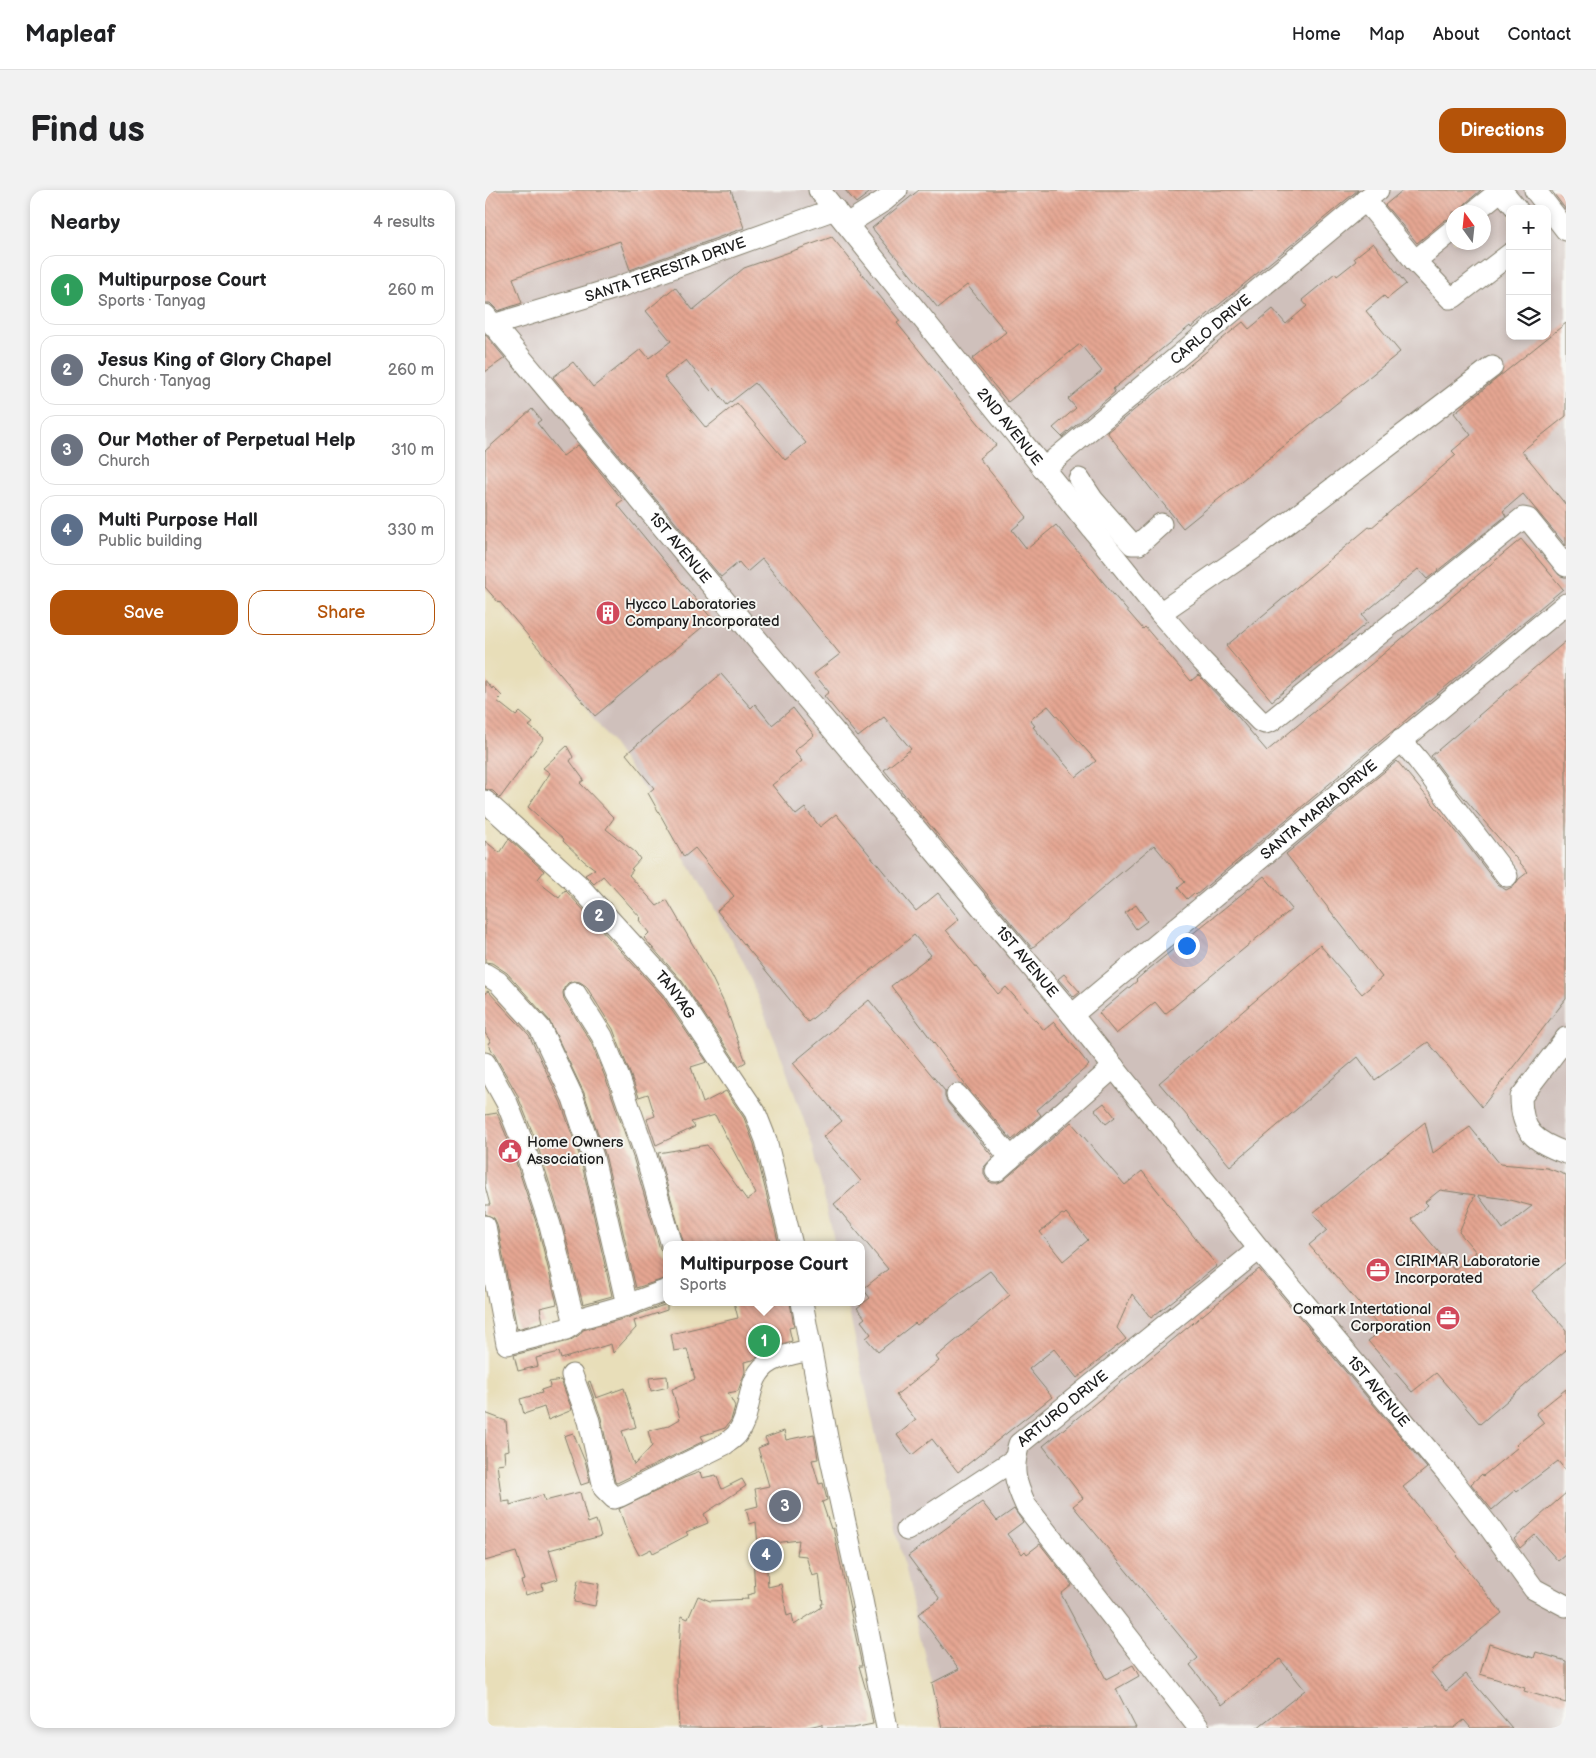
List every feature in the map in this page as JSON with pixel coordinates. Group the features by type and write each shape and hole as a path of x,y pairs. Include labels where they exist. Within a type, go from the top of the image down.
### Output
{"street":[{"name":"2ND AVENUE","path":"819,190 1160,612 1202,661 1260,721 1265,723 1271,721 1523,518 1528,519 1566,566"},
{"name":"SANTA TERESITA DRIVE","path":"489,320 619,287 841,216 885,200 897,190"},
{"path":"1483,205 1501,190 1514,205"},
{"path":"1535,190 1566,230"},
{"path":"1371,195 1415,261 1450,298 1454,297 1506,257"},
{"name":"CARLO DRIVE","path":"1043,469 1371,195"},
{"path":"1415,261 1446,236"},
{"name":"1ST AVENUE","path":"489,320 1072,1015 1259,1249 1447,1473 1491,1528 1534,1589 1566,1606"},
{"path":"1160,612 1259,544 1492,367"},
{"path":"1079,479 1093,500 1132,544 1139,544 1161,524"},
{"name":"SANTA MARIA DRIVE","path":"1072,1015 1566,604"},
{"path":"1401,740 1507,876"},
{"name":"TANYAG","path":"485,801 577,884 672,988 755,1112 766,1140 791,1241"},
{"path":"485,974 498,982 540,1028 573,1098 593,1157 627,1305"},
{"path":"575,993 602,1036 619,1078 645,1152 671,1241"},
{"path":"1566,1038 1521,1097 1521,1109 1525,1122 1534,1138 1566,1153"},
{"path":"485,1063 507,1103 525,1146 550,1224 574,1320 572,1325 566,1329 507,1344 485,1226"},
{"path":"957,1095 1004,1164 1114,1067"},
{"name":"ARTURO DRIVE","path":"1199,1728 1026,1506 1015,1483 1015,1459 1019,1444 1259,1249"},
{"path":"574,1320 627,1305 663,1292"},
{"path":"802,1306 887,1728"},
{"path":"572,1375 589,1421 604,1488 613,1498 725,1444 737,1433 744,1419 756,1374 771,1361 786,1355 810,1350"},
{"path":"907,1530 1015,1459"}],"shaded area":[{"path":"485,190 1566,190 1566,1728 942,1728 914,1612 848,1306 865,1306 865,1241 834,1241 813,1146 780,1053 744,963 643,787 562,677 485,584"}],"building":[{"path":"485,190 731,190 744,228 630,270 620,241 513,278 522,303 498,311 490,303 485,303"},
{"path":"845,190 873,190 856,203"},
{"path":"919,190 1358,190 1191,328 1190,326 1113,389 1115,392 1062,437 1053,428 1076,408 1068,399 1102,371 1080,344 1008,402 972,359 1006,332 967,285 938,308 872,228"},
{"path":"1403,190 1481,190 1464,205 1446,205 1446,220 1417,243 1385,205"},
{"path":"1551,190 1566,190 1566,210"},
{"path":"832,237 900,321 897,323 996,445 979,458 1027,517 1012,530 1027,549 1056,525 1143,629 1145,627 1191,681 1198,675 1233,711 1267,751 1521,539 1563,589 1196,895 1194,893 1187,899 1178,888 1185,882 1154,845 1032,948 884,770 911,749 884,717 858,737 824,696 829,692 814,674 840,654 762,559 747,572 739,562 721,577 553,377 573,362 593,387 641,349 649,358 671,341 646,311 675,287 693,310 744,268","holes":["686,360 711,391 714,388 727,405 755,383 806,443 785,460 737,403 706,428 664,377","1048,706 1096,761 1076,777 1033,727 1035,726 1030,720"]},
{"path":"1373,243 1406,284 1387,299 1384,296 1366,311 1400,352 1183,528 1107,432 1243,322 1249,329 1273,309 1286,324 1307,306 1302,300 1335,273 1337,276 1356,261 1354,258"},
{"path":"1566,323 1566,416 1522,451 1566,505 1566,546 1523,494 1503,511 1506,516 1427,579 1418,569 1362,615 1368,622 1272,701 1226,646 1369,527 1371,528 1456,455 1452,451 1471,435 1454,413 1545,340 1551,340 1551,335"},
{"path":"485,334 505,358 485,372"},
{"path":"532,409 541,420 537,423 563,456 578,445 623,500 617,504 712,619 595,716 499,601 485,587 485,451"},
{"path":"1566,641 1566,999 1482,1107 1428,1042 1375,1080 1358,1057 1230,1166 1159,1083 1320,945 1362,994 1382,977 1286,854 1397,761 1465,842 1497,884 1506,890 1514,886 1528,872 1452,784 1431,756"},
{"path":"721,674 751,708 755,704 772,725 793,708 814,735 794,751 802,761 772,785 796,815 805,808 820,827 836,814 916,911 938,893 959,919 946,930 998,994 1006,987 1044,1030 1054,1022 1089,1065 1037,1110 1041,1115 1012,1140 967,1087 891,986 931,955 914,935 808,1022 717,911 734,896 695,848 684,857 648,793 654,788 626,754"},
{"path":"485,680 492,689 493,687 502,696 497,701 516,716 520,712 533,723 529,726 544,738 500,798 493,791 485,789"},
{"path":"567,746 573,757 570,761 584,780 580,783 614,818 606,829 635,852 640,859 631,869 633,870 629,875 657,906 667,900 711,976 724,1003 746,1062 739,1066 682,981 644,938 649,933 639,920 641,918 603,876 594,884 585,875 595,869 584,861 563,841 564,839 528,807 550,773 543,768"},
{"path":"509,839 544,871 538,879 542,882 541,884 559,898 565,890 662,996 707,1062 691,1067 703,1103 726,1091 744,1118 754,1144 778,1241 683,1241 658,1153 707,1145 747,1200 756,1194 715,1115 691,1122 695,1127 656,1145 647,1119 655,1116 648,1094 639,1097 613,1029 586,986 574,981 568,983 564,988 564,999 591,1042 607,1082 633,1157 660,1249 663,1252 663,1279 636,1288 605,1154 584,1093 549,1020 507,973 492,963 485,962 485,841 500,853"},
{"path":"1264,876 1292,909 1165,1014 1155,1002 1116,1034 1099,1013 1144,973"},
{"path":"1136,905 1147,921 1136,929 1125,913"},
{"path":"1064,974 1080,992 1074,997 1058,979"},
{"path":"488,991 529,1035 561,1103 581,1160 612,1296 583,1304 562,1222 536,1141 517,1094 488,1043 491,1042 485,1033 485,993"},
{"path":"869,1000 945,1091 948,1103 993,1157 984,1167 984,1174 987,1180 992,1183 998,1183 1004,1180 1071,1122 1125,1185 1142,1171 1217,1266 1151,1318 1132,1294 1117,1328 1126,1339 1077,1378 1054,1349 1029,1369 1052,1397 958,1472 932,1439 912,1455 897,1435 916,1420 896,1395 939,1361 936,1357 1010,1295 990,1271 917,1325 915,1323 878,1352 866,1338 871,1334 861,1321 865,1318 857,1308 865,1306 865,1302 870,1298 865,1292 865,1287 888,1269 834,1204 861,1181 823,1137 842,1121 793,1063","holes":["1066,1213 1088,1240 1063,1261 1040,1232 1062,1214"]},
{"path":"1104,1103 1115,1117 1106,1124 1095,1110"},
{"path":"497,1113 512,1150 538,1228 557,1304 540,1308 543,1322 517,1329 497,1224 494,1218 485,1214 485,1205 490,1205 485,1186 485,1115"},
{"path":"1425,1122 1433,1153 1470,1127 1500,1164 1547,1168 1566,1175 1566,1262 1532,1291 1566,1330 1566,1350 1480,1424 1436,1373 1412,1392 1368,1341 1382,1330 1309,1245 1327,1230 1313,1213","holes":["1440,1190 1475,1195 1459,1232 1476,1252 1454,1270 1411,1219 1428,1205 1425,1202","1478,1195 1506,1199 1532,1206 1503,1229"]},
{"path":"1259,1269 1427,1468 1403,1487 1458,1554 1456,1556 1502,1613 1430,1671 1446,1691 1466,1674 1512,1728 1471,1728 1464,1720 1454,1728 1257,1728 1305,1690 1280,1659 1222,1705 1190,1665 1198,1658 1073,1506 1083,1498 1043,1446"},
{"path":"663,1305 667,1306 667,1310 634,1321 636,1328 613,1353 611,1344 561,1359 559,1352 536,1358 538,1366 518,1371 514,1355 569,1341 583,1330"},
{"path":"735,1306 791,1306 794,1327 789,1328 792,1341 772,1347 753,1360 744,1362 745,1372 738,1391 728,1393 735,1406 731,1420 725,1428 701,1436 704,1441 617,1483 615,1482 601,1418 588,1382 590,1381 596,1398 624,1388 636,1427 622,1431 634,1465 652,1446 648,1431 668,1426 680,1419 672,1389 695,1379 687,1349 674,1351 671,1334 738,1318"},
{"path":"667,1376 668,1387 651,1391 649,1378"},
{"path":"561,1380 572,1410 548,1420 544,1407 524,1414 520,1399 542,1393 541,1390 550,1387 549,1382"},
{"path":"1566,1389 1566,1471 1558,1461 1517,1492 1515,1490 1492,1510 1471,1484 1518,1447 1516,1445 1544,1423 1536,1413"},
{"path":"485,1413 506,1421 509,1450 504,1451 505,1463 497,1464 502,1502 510,1501 510,1505 543,1495 545,1501 580,1492 588,1523 596,1520 601,1536 549,1550 558,1579 542,1584 543,1590 526,1595 521,1581 525,1580 516,1552 485,1561"},
{"path":"784,1431 786,1440 814,1434 818,1459 812,1460 819,1484 823,1483 827,1500 822,1502 831,1529 833,1528 862,1666 859,1666 873,1724 853,1728 822,1728 822,1724 803,1728 679,1728 677,1680 681,1616 688,1619 698,1596 710,1601 748,1599 747,1595 755,1593 753,1553 766,1553 768,1587 781,1584 787,1616 792,1614 794,1625 822,1607 819,1574 812,1576 806,1556 797,1555 799,1540 758,1545 756,1522 750,1524 746,1509 758,1506 755,1489 769,1486 758,1448 768,1444 765,1438"},
{"path":"573,1433 586,1464 590,1482 581,1485 564,1436"},
{"path":"700,1472 702,1478 716,1475 722,1489 742,1479 746,1486 704,1514 708,1523 686,1532 688,1535 653,1553 651,1549 639,1555 628,1534 619,1509"},
{"path":"1566,1493 1566,1554 1558,1561 1535,1535 1520,1548 1514,1539"},
{"path":"982,1502 997,1521 1014,1509 1023,1522 1007,1534 1022,1554 1025,1551 1027,1554 1040,1544 1072,1585 1061,1594 1106,1679 1133,1665 1139,1676 1116,1689 1136,1728 942,1728 932,1683 959,1669 918,1614 940,1599 908,1556"},
{"path":"578,1580 599,1584 595,1606 574,1602"},
{"path":"1489,1644 1534,1658 1536,1652 1566,1661 1566,1703 1524,1691 1525,1688 1480,1674"}],"place":[{"name":"Hycco Laboratories Company Incorporated","path":"608,613"},
{"name":"Jesus King of Glory Chapel","path":"599,916"},
{"name":"Home Owners Association","path":"510,1151"},
{"name":"CIRIMAR Laboratorie Incorporated","path":"1378,1270"},
{"name":"Comark Intertational Corporation","path":"1448,1318"},
{"name":"Multipurpose Court","path":"764,1341"},
{"name":"Our Mother of Perpetual Help","path":"785,1506"},
{"name":"Multi Purpose Hall","path":"766,1555"}]}
